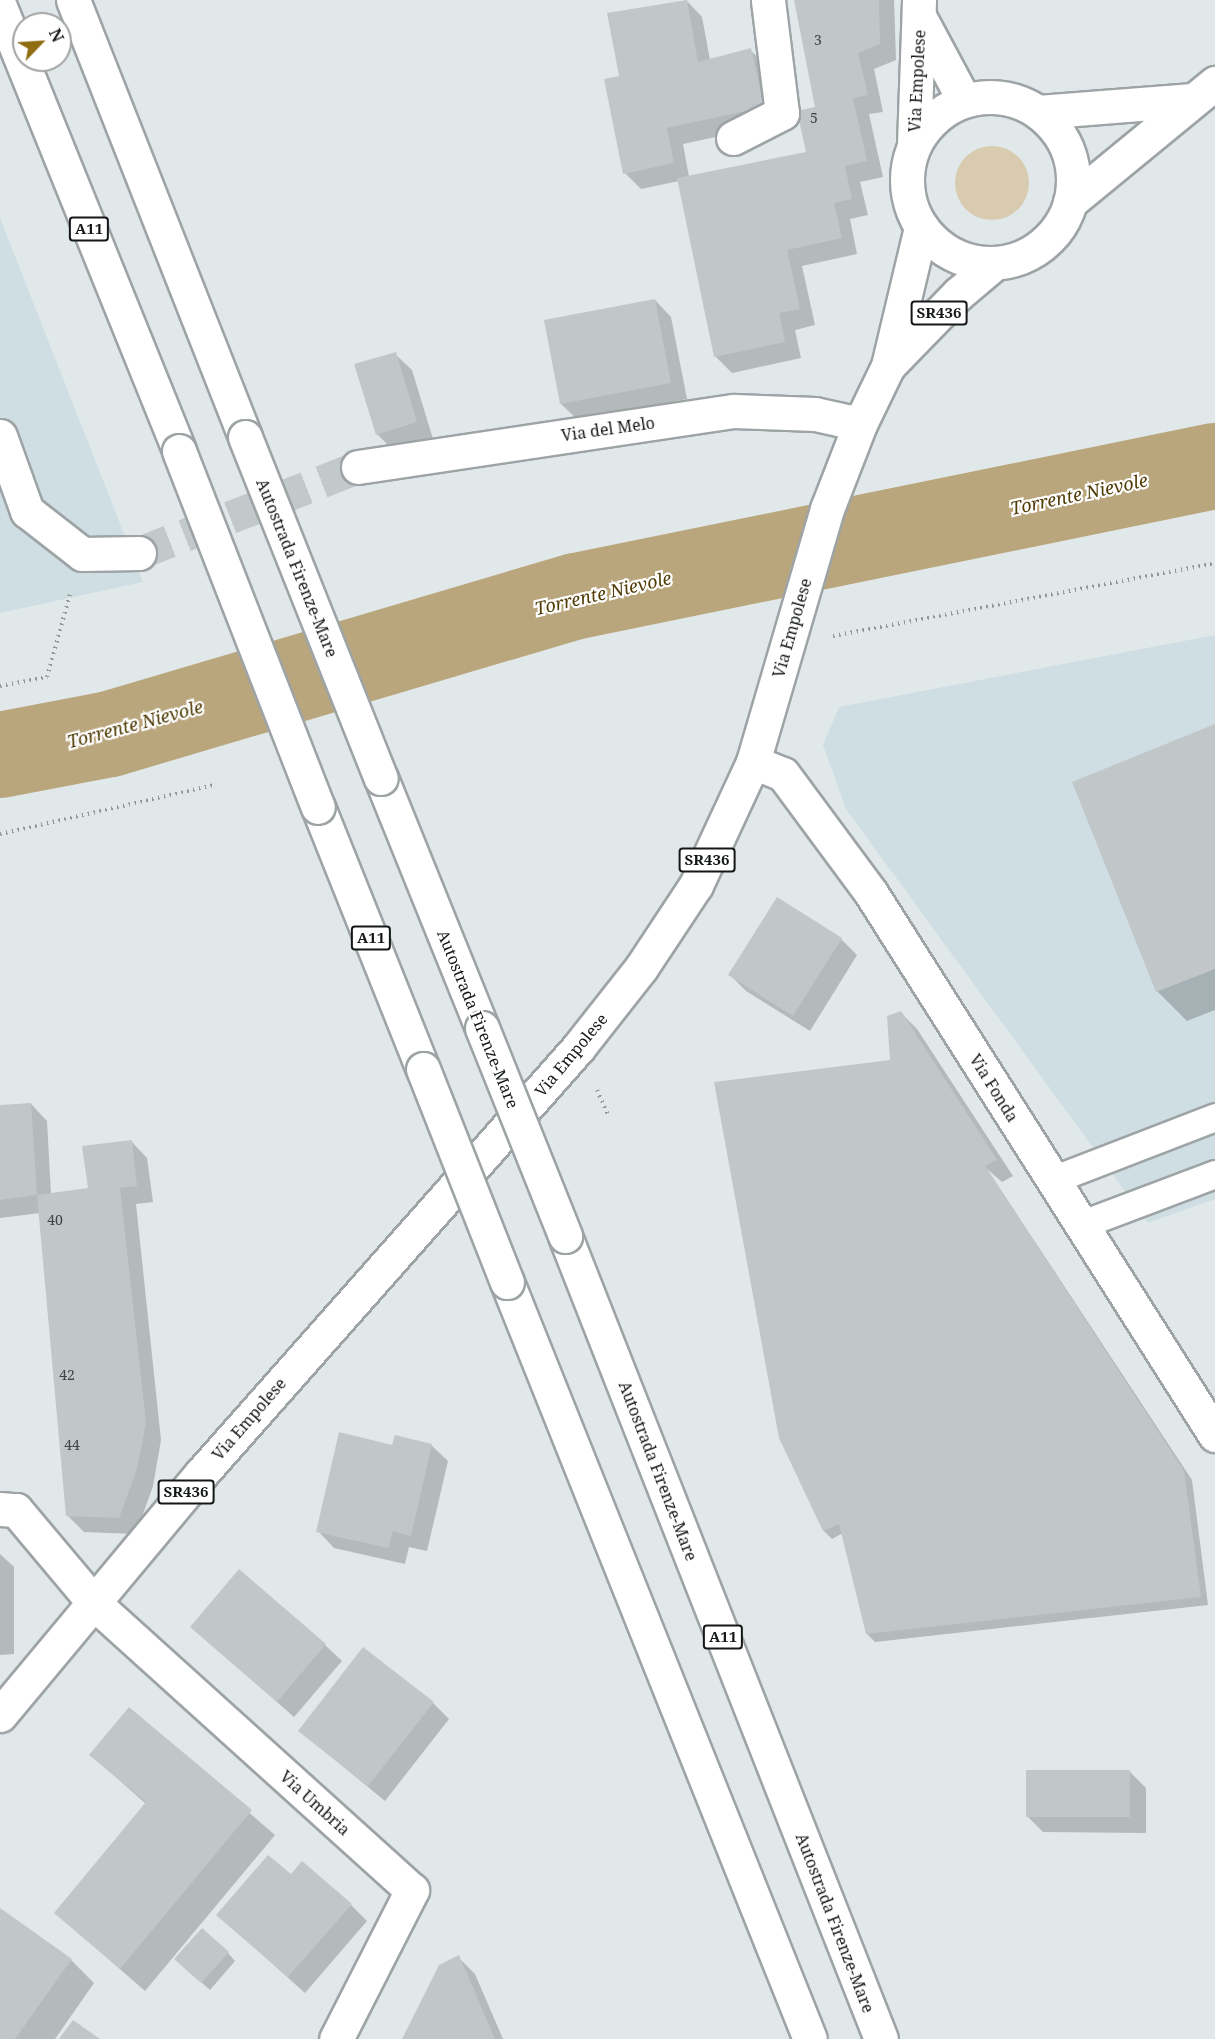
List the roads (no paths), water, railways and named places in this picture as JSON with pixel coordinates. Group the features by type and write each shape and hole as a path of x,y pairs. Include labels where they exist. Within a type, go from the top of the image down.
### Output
{"main road":[{"name":"Autostrada Firenze-Mare","path":"73,0 245,437 565,1236 881,2039"},
{"path":"83,0 99,66"},
{"path":"733,138 782,113 768,0"},
{"name":"A11","path":"0,7 179,451 318,807 810,2039"},
{"name":"Via Empolese","path":"919,9 964,100"},
{"name":"Via Empolese","path":"914,144 934,117 964,100 980,96 1010,98 1038,112 1061,135 1068,151 1072,168 1070,202 1064,219 1042,245 1027,255 995,263 978,262 945,250 921,226 912,212 906,177 914,144 919,9"},
{"path":"1038,112 1203,91"},
{"path":"1070,202 1203,91"},
{"name":"Via Empolese","path":"0,1715 95,1604 201,1474 578,1048 641,968 696,885 753,762 827,509 860,424 888,366 921,226"},
{"name":"Via Empolese","path":"888,366 958,294 995,263"},
{"name":"Via del Melo","path":"358,466 734,411 815,414 860,424"},
{"path":"0,436 27,511 82,554 139,553"},
{"name":"Via Fonda","path":"753,762 783,774 871,893 1215,1435"},
{"path":"0,1509 16,1510 95,1604"},
{"name":"Via Umbria","path":"95,1604 412,1890 336,2039"}],"lane":[{"path":"1052,1180 1215,1117"},
{"path":"1080,1225 1215,1174"}],"waterway":[{"name":"Torrente Nievole","path":"0,755 110,734 577,596 1215,466"}],"tunnel":[{"path":"139,553 358,467"}]}
